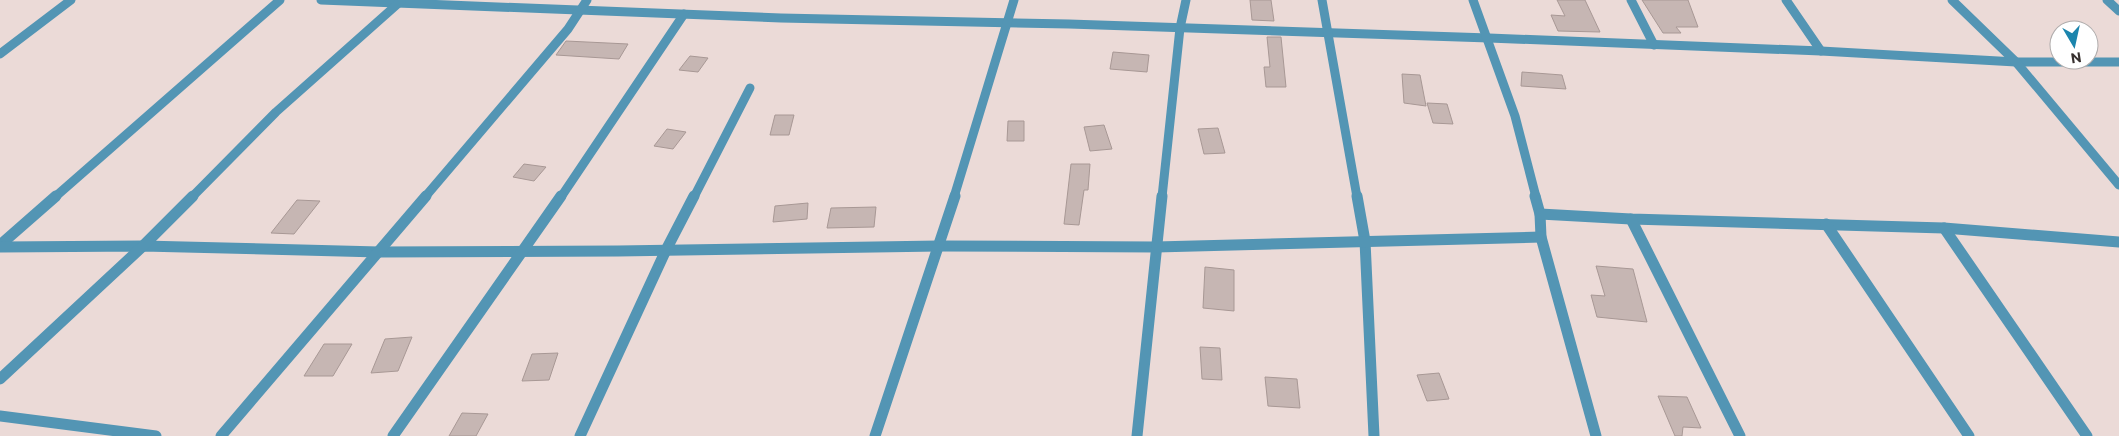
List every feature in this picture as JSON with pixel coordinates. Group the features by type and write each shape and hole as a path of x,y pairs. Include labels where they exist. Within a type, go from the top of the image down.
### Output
{"street":[{"path":"0,54 71,0"},
{"path":"0,246 280,0"},
{"path":"321,0 584,5 684,14 1489,38 1821,51 2016,62 2119,62"},
{"path":"875,436 939,246 1014,0"},
{"path":"1137,436 1180,28 1186,0"},
{"path":"1322,0 1365,241 1374,436"},
{"path":"1473,0 1489,38 1515,116 1540,214 1541,238 1596,436"},
{"path":"1631,0 1654,45"},
{"path":"1786,0 1821,51"},
{"path":"1952,0 2016,62 2119,185"},
{"path":"2107,0 2119,11"},
{"path":"0,379 143,246 276,112 400,1"},
{"path":"221,436 380,252 477,134 568,29 584,5"},
{"path":"393,436 524,251 684,14"},
{"path":"580,436 666,250 750,88"},
{"path":"1540,214 1631,219 1944,228 2119,242"},
{"path":"1631,219 1740,436"},
{"path":"1826,224 1969,436"},
{"path":"1944,228 2087,436"},
{"path":"0,246 143,246 380,252 939,246 1156,246 1541,238"},
{"path":"0,416 156,436"}],"building":[{"path":"1250,0 1271,0 1274,21 1252,20"},
{"path":"1557,0 1585,0 1600,32 1558,31 1551,15 1565,16"},
{"path":"1642,0 1688,0 1698,27 1676,27 1681,33 1663,33"},
{"path":"1267,37 1281,37 1286,87 1266,87 1264,67 1270,67"},
{"path":"566,41 628,44 619,59 556,55"},
{"path":"1113,52 1149,55 1147,72 1110,69"},
{"path":"690,56 708,58 698,72 679,70"},
{"path":"1522,72 1562,75 1566,89 1521,86"},
{"path":"1402,74 1420,75 1426,106 1404,103"},
{"path":"1427,103 1447,104 1453,124 1433,123"},
{"path":"775,115 794,115 789,135 770,135"},
{"path":"1008,121 1024,121 1024,141 1007,141"},
{"path":"1104,125 1112,149 1090,151 1084,127"},
{"path":"1218,128 1225,153 1204,154 1198,129"},
{"path":"667,129 686,132 673,149 654,146"},
{"path":"524,164 546,167 534,181 513,177"},
{"path":"1071,164 1090,164 1088,190 1084,190 1079,225 1064,224"},
{"path":"297,200 320,201 294,234 271,233"},
{"path":"808,203 807,219 773,222 775,206"},
{"path":"876,207 874,227 827,228 831,208"},
{"path":"1596,266 1633,269 1647,322 1597,317 1591,295 1605,296"},
{"path":"1205,267 1234,270 1234,311 1203,308"},
{"path":"412,337 398,371 371,373 385,339"},
{"path":"324,344 352,344 333,376 304,376"},
{"path":"1200,347 1220,348 1222,380 1202,379"},
{"path":"558,353 549,380 522,381 532,354"},
{"path":"1439,373 1449,399 1427,401 1417,375"},
{"path":"1265,377 1297,379 1300,408 1268,406"},
{"path":"1658,396 1687,397 1701,428 1683,427 1682,436 1675,436"},
{"path":"462,413 488,414 476,436 449,436"}]}
